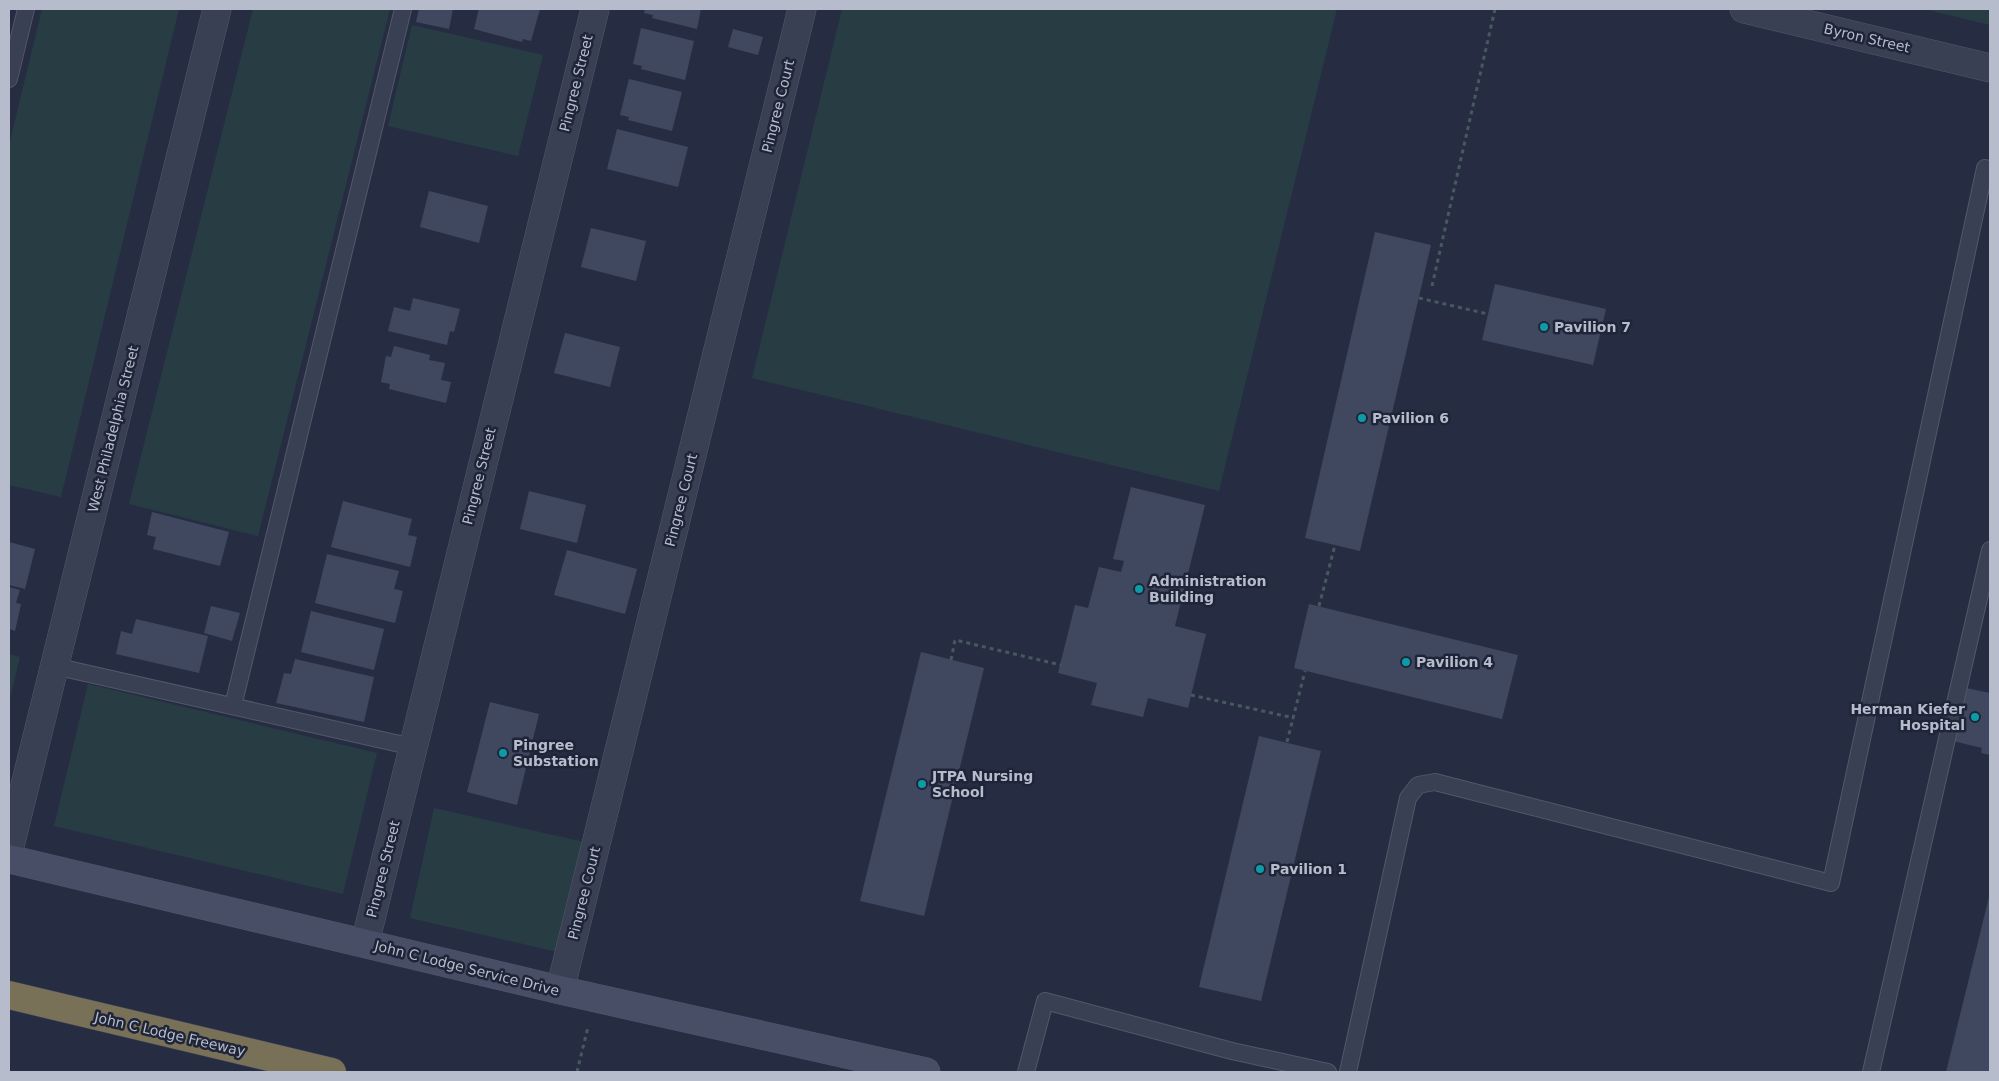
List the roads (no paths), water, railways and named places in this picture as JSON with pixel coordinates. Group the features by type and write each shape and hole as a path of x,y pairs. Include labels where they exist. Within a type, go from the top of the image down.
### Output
{"highway":[{"name":"John C Lodge Freeway","path":"9,995 332,1072"}],"main road":[{"name":"John C Lodge Service Drive","path":"9,859 560,990 926,1072"}],"street":[{"name":"West Philadelphia Street","path":"9,850 217,9"},
{"name":"Pingree Street","path":"365,943 594,9"},
{"name":"Pingree Court","path":"560,990 802,9"},
{"name":"Byron Street","path":"1744,9 1990,68"}],"lane":[{"path":"9,79 26,9"},
{"path":"233,706 403,9"},
{"path":"1348,1072 1408,798 1418,785 1435,782 1830,883 1985,168 1990,169"},
{"path":"1871,1072 1990,550"},
{"path":"54,666 413,747"},
{"path":"1026,1072 1045,1001 1232,1051 1328,1072"}],"place":[{"name":"Pavilion 7","path":"1544,327"},
{"name":"Pavilion 6","path":"1362,418"},
{"name":"Administration Building","path":"1139,589"},
{"name":"Pavilion 4","path":"1406,662"},
{"name":"Herman Kiefer Hospital","path":"1975,717"},
{"name":"Pingree Substation","path":"503,753"},
{"name":"JTPA Nursing School","path":"922,784"},
{"name":"Pavilion 1","path":"1260,869"}]}
